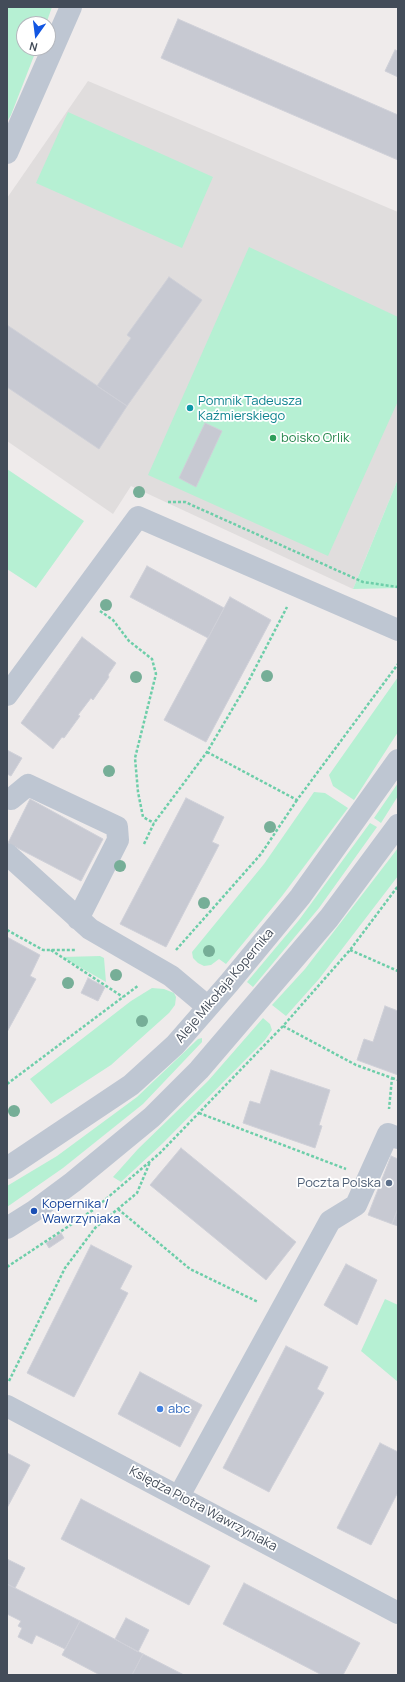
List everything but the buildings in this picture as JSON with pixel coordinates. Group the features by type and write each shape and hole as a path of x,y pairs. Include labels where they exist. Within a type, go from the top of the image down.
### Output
{"street":[{"path":"7,153 71,7"},
{"path":"7,695 138,517 398,630"},
{"name":"Aleje Mikołaja Kopernika","path":"7,1168 131,1085 175,1045 208,1008 300,897 398,760"},
{"path":"8,801 28,785 117,826 118,840 78,919"},
{"path":"7,1228 34,1211 79,1177 152,1117 199,1070 329,918 398,825"},
{"path":"7,854 90,929 172,976 208,1008"},
{"path":"179,1496 330,1221 356,1205 368,1177 393,1136"},
{"name":"Księdza Piotra Wawrzyniaka","path":"7,1406 398,1613"}],"path":[{"path":"161,501 185,502 363,582 398,587"},
{"path":"140,850 154,823 207,752 246,686 297,587"},
{"path":"122,634 152,659 156,674 135,758 138,792 143,817 154,823"},
{"path":"172,955 261,854 297,800 398,664"},
{"path":"207,752 297,800"},
{"path":"7,1266 93,1210 150,1161 199,1113 283,1026 350,950 398,886"},
{"path":"7,930 43,950 80,950"},
{"path":"51,950 123,997"},
{"path":"350,950 398,971"},
{"path":"7,1084 142,983"},
{"path":"283,1026 356,1065 398,1080"},
{"path":"392,1078 393,1136"},
{"path":"199,1113 368,1177"},
{"path":"7,1382 8,1383 64,1268 95,1228 137,1193 150,1161"},
{"path":"118,1209 190,1269 280,1313"}],"shaded area":[{"path":"88,81 398,212 398,479 353,589 131,486 113,514 7,441 7,198"}],"green space":[{"path":"7,7 52,7 49,16 16,16 16,56 34,56 7,122"},
{"path":"68,112 213,177 182,248 36,183"},
{"name":"boisko Orlik","path":"249,247 398,317 398,401 328,556 148,475"},
{"path":"7,469 84,521 36,588 7,569"},
{"path":"398,479 398,588 353,589 358,577"},
{"path":"398,677 398,732 354,800 333,786 329,775"},
{"path":"398,783 398,796 381,823 374,818"},
{"path":"314,792 325,793 348,808 282,896 226,964 219,959 211,965 204,966 198,963 193,958 192,952 264,864"},
{"path":"370,823 377,827 319,908 253,987 247,982 299,920"},
{"path":"398,848 398,876 319,979 286,1016 272,1005 305,969"},
{"path":"100,956 104,958 106,982 62,957"},
{"path":"152,988 164,989 174,993 176,997 175,1005 169,1013 111,1065 51,1104 30,1079 131,1001"},
{"path":"263,1018 270,1024 272,1030 265,1040 163,1143 121,1182 113,1177 138,1149 208,1081"},
{"path":"202,1038 202,1042 143,1104 63,1168 7,1207 7,1186 57,1156 137,1097 198,1039"},
{"path":"385,1299 398,1305 398,1382 361,1351"}],"place":[{"name":"Pomnik Tadeusza Kaźmierskiego","path":"190,408"},
{"name":"boisko Orlik","path":"273,438"},
{"name":"Poczta Polska","path":"389,1183"},
{"name":"Kopernika / Wawrzyniaka","path":"34,1211"},
{"name":"abc","path":"160,1409"}]}
